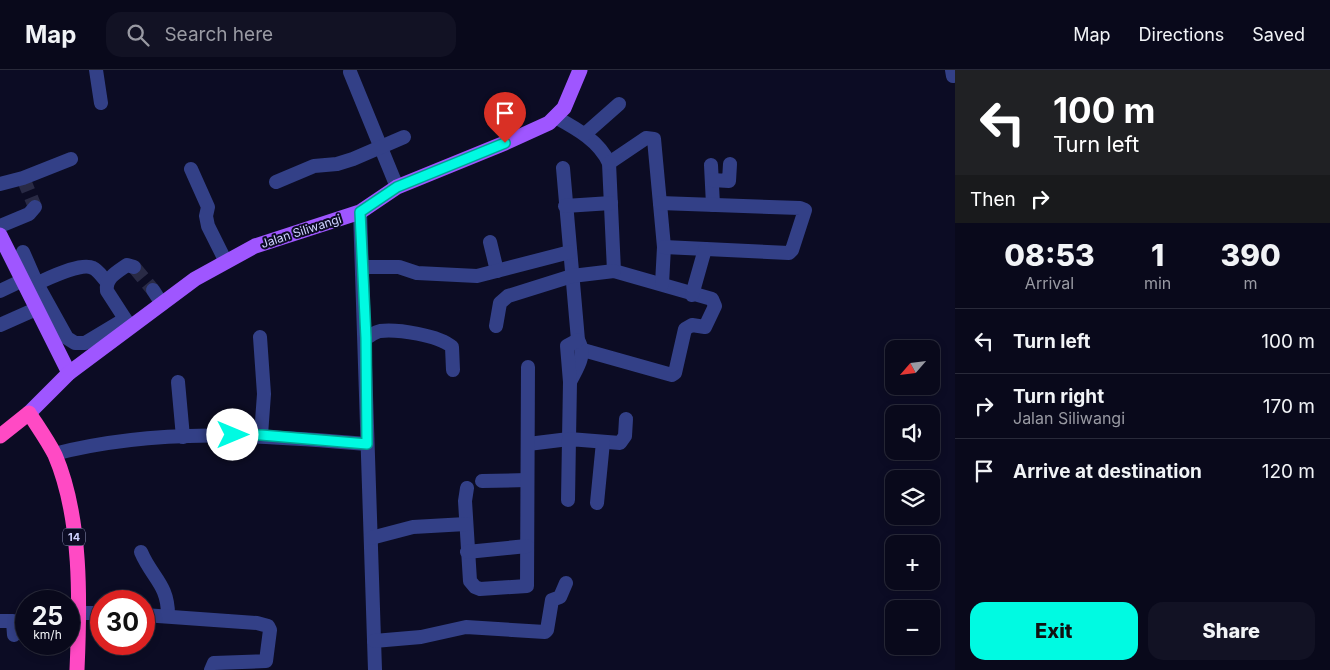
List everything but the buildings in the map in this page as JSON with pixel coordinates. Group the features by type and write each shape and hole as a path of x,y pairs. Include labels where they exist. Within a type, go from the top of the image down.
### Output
{"highway":[{"path":"0,436 29,413"},
{"name":"14","path":"29,413 54,454 68,501 74,539 78,590"},
{"name":"14","path":"77,670 78,655"}],"main road":[{"path":"557,118 564,108 580,70"},
{"name":"Jalan Siliwangi","path":"29,413 69,373 128,323 162,304 194,279 255,246 360,212 397,187 505,143 557,118"},
{"path":"0,235 28,284 36,309 69,373"}],"street":[{"path":"96,70 101,103"},
{"path":"350,72 366,107 380,148 397,187"},
{"path":"586,134 619,104"},
{"path":"557,118 586,134 606,157 608,163 614,271"},
{"path":"276,182 314,166 337,164 404,137"},
{"path":"608,163 646,138 654,139 664,247 662,284"},
{"path":"0,184 24,178 71,158"},
{"path":"712,180 729,180 730,164"},
{"path":"712,165 713,205"},
{"path":"564,168 565,206 580,345"},
{"path":"192,169 208,207 206,216 208,226 226,262"},
{"path":"565,206 610,203"},
{"path":"660,203 800,208 805,210 792,250 789,253 664,247"},
{"path":"0,226 29,214 35,208"},
{"path":"360,212 366,338 367,444 375,670"},
{"path":"490,242 497,271"},
{"path":"692,294 705,248"},
{"path":"0,291 28,284 85,266 93,268 107,282 107,291 128,323 85,343 75,343 67,338 28,284 24,252"},
{"path":"362,273 365,267 399,267 417,274 477,276 570,252"},
{"path":"107,282 127,265 134,267"},
{"path":"496,326 498,309 504,298 572,276 614,271 712,299 715,306 705,327 692,325 685,329 675,373 672,375 580,345 567,346 570,382 568,500"},
{"path":"153,290 162,304"},
{"path":"0,325 36,309"},
{"path":"366,338 379,331 414,334 440,339 452,347 453,370"},
{"path":"260,337 264,394 261,435"},
{"path":"467,488 466,524 470,581 475,587 527,586 528,367"},
{"path":"178,382 182,437"},
{"path":"528,444 569,439 615,444 623,440 626,419"},
{"path":"54,454 112,441 182,437 261,435 367,444"},
{"path":"597,503 603,442"},
{"path":"482,481 527,480"},
{"path":"371,538 413,527 466,524"},
{"path":"467,552 527,546"},
{"path":"140,552 149,569 162,585 168,615"},
{"path":"374,641 421,637 466,628 545,632 547,630 552,600 560,597 566,583"},
{"path":"80,613 90,613"},
{"path":"155,615 268,626 270,630 266,661 214,663 210,670"},
{"path":"0,621 13,621 14,636"}],"tunnel":[{"path":"23,178 35,207"},
{"path":"134,267 153,290"}],"route":[{"path":"233,435 261,435 367,444 366,338 360,212 397,187 505,143"}]}
